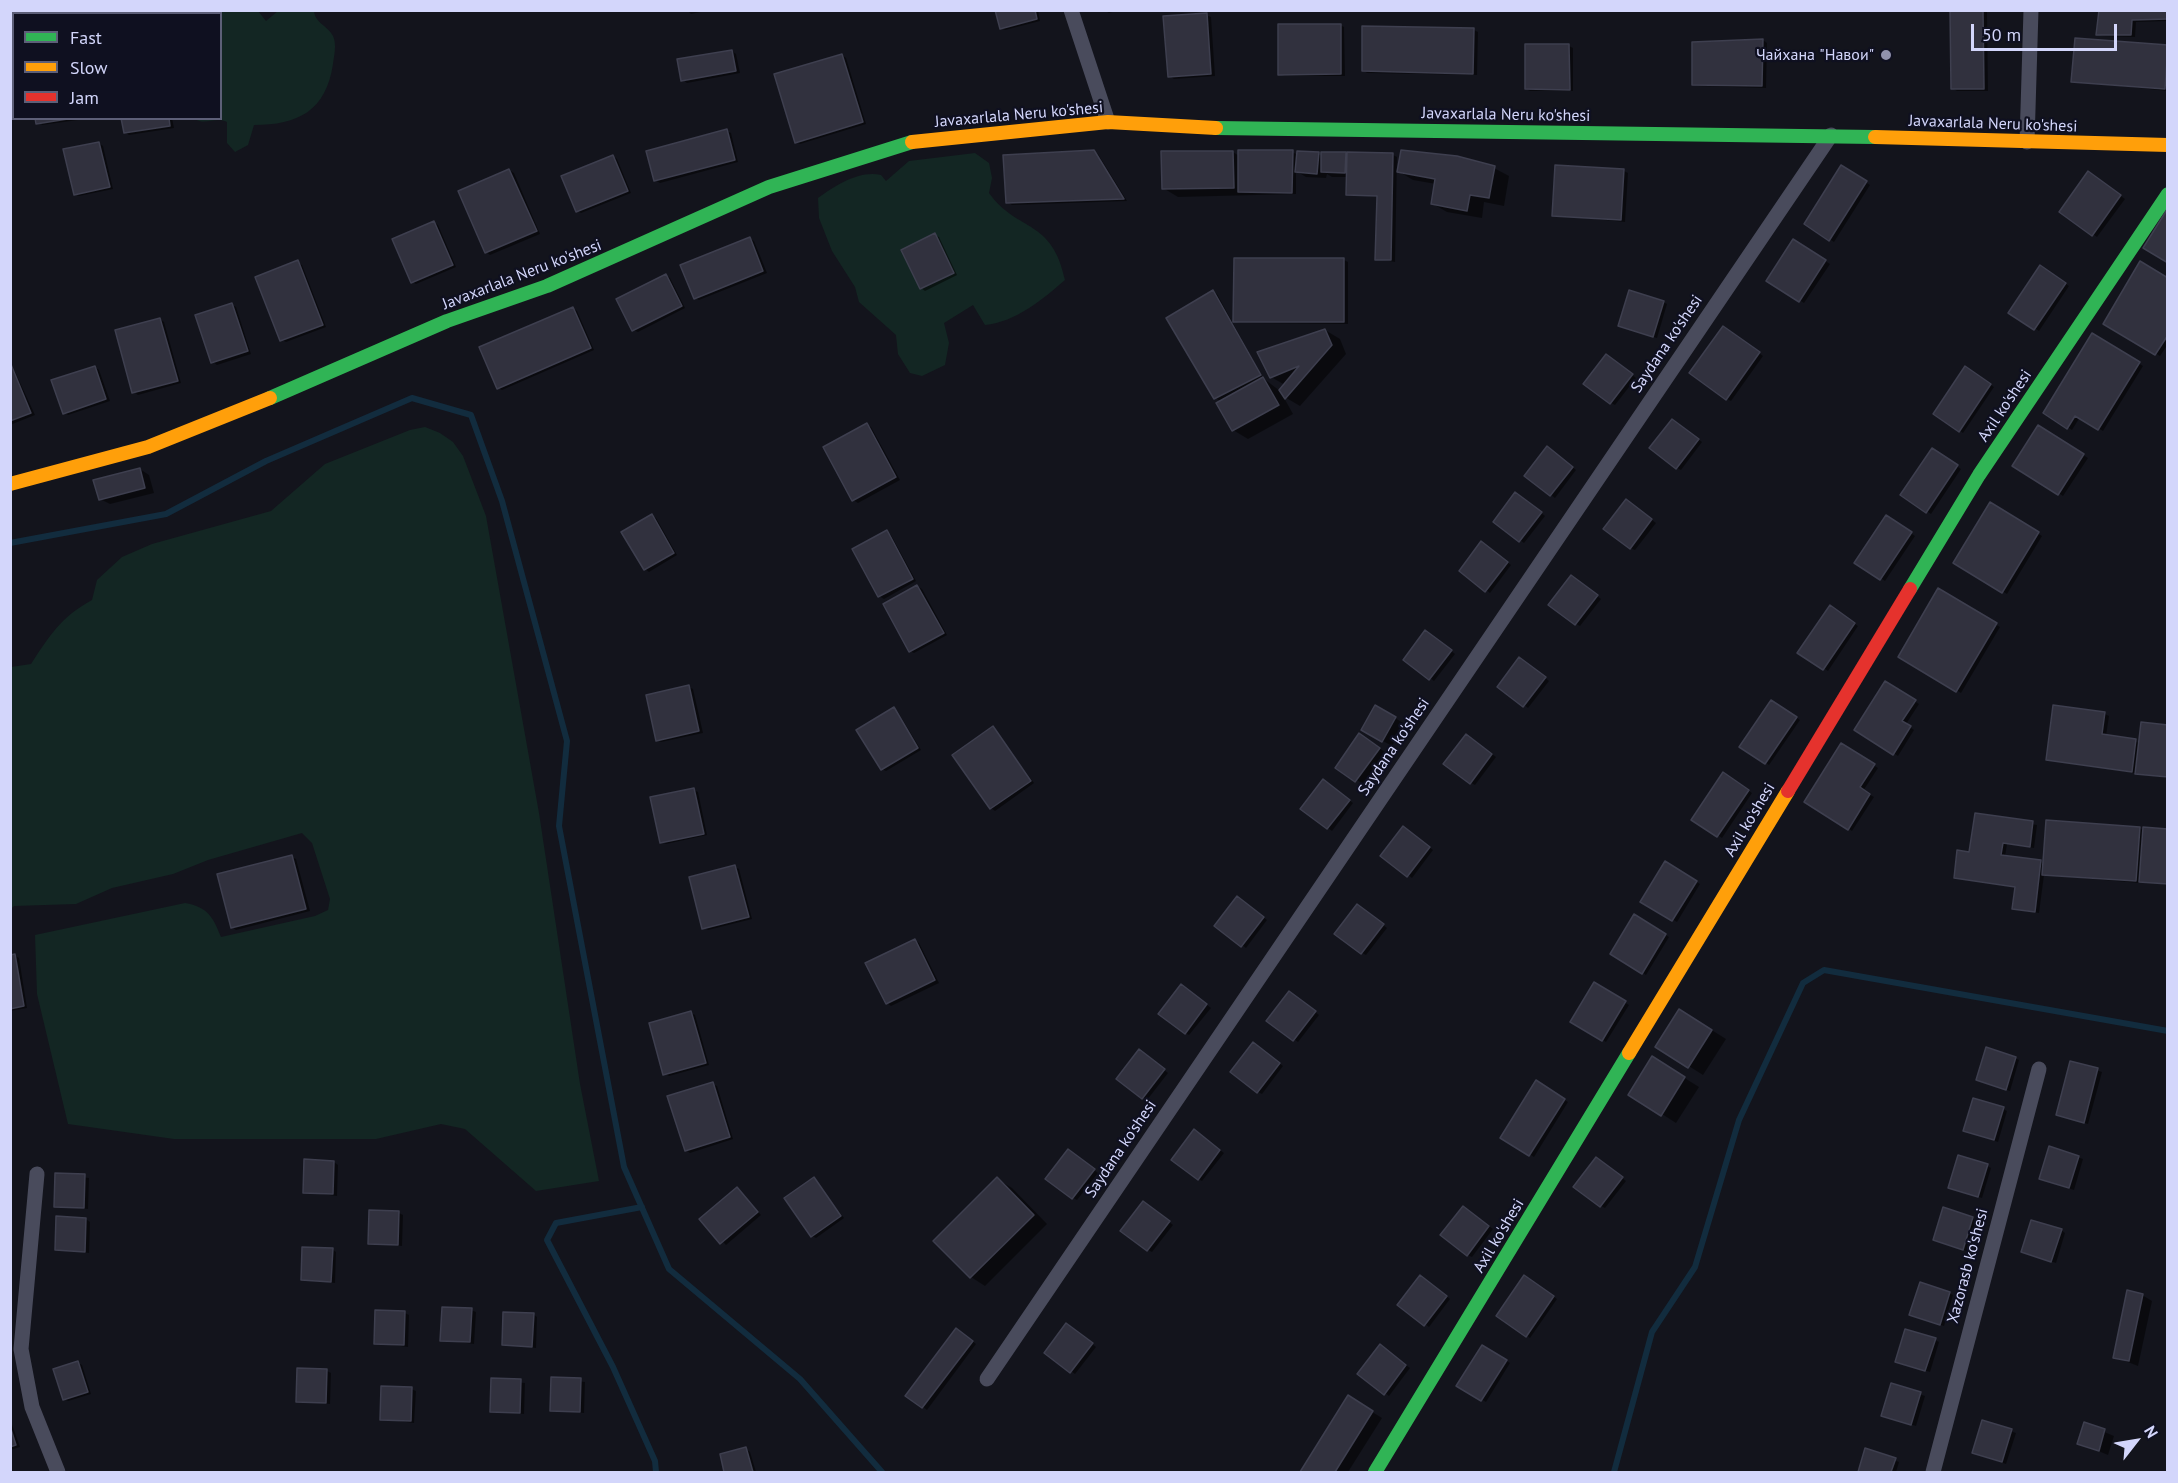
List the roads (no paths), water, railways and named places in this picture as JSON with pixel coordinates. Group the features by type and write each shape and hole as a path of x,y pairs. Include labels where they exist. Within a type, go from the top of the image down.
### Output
{"street":[{"path":"1071,10 1108,122"},
{"path":"2027,142 2031,10"},
{"name":"Javaxarlala Neru ko'shesi","path":"10,484 148,447 292,389 447,321 548,286 769,187 903,143 1108,122 1179,128 1831,135 2168,145"},
{"name":"Saydana ko'shesi","path":"987,1379 1831,135"},
{"name":"Axil ko'shesi","path":"1375,1473 1979,475 2168,194"},
{"name":"Xazorasb ko'shesi","path":"1933,1473 2039,1069"},
{"path":"37,1174 21,1349 32,1407 58,1473"}],"waterway":[{"path":"10,543 166,514 266,461 412,398 471,415 502,501 567,741 559,826 624,1167 669,1269 800,1379 882,1472"},
{"path":"1614,1472 1652,1332 1695,1267 1739,1120 1803,983 1824,970 2168,1031"},
{"path":"642,1207 556,1223 547,1240 613,1367 655,1461 656,1472"}],"place":[{"name":"Чайхана \"Навои\"","path":"1886,55"}]}
